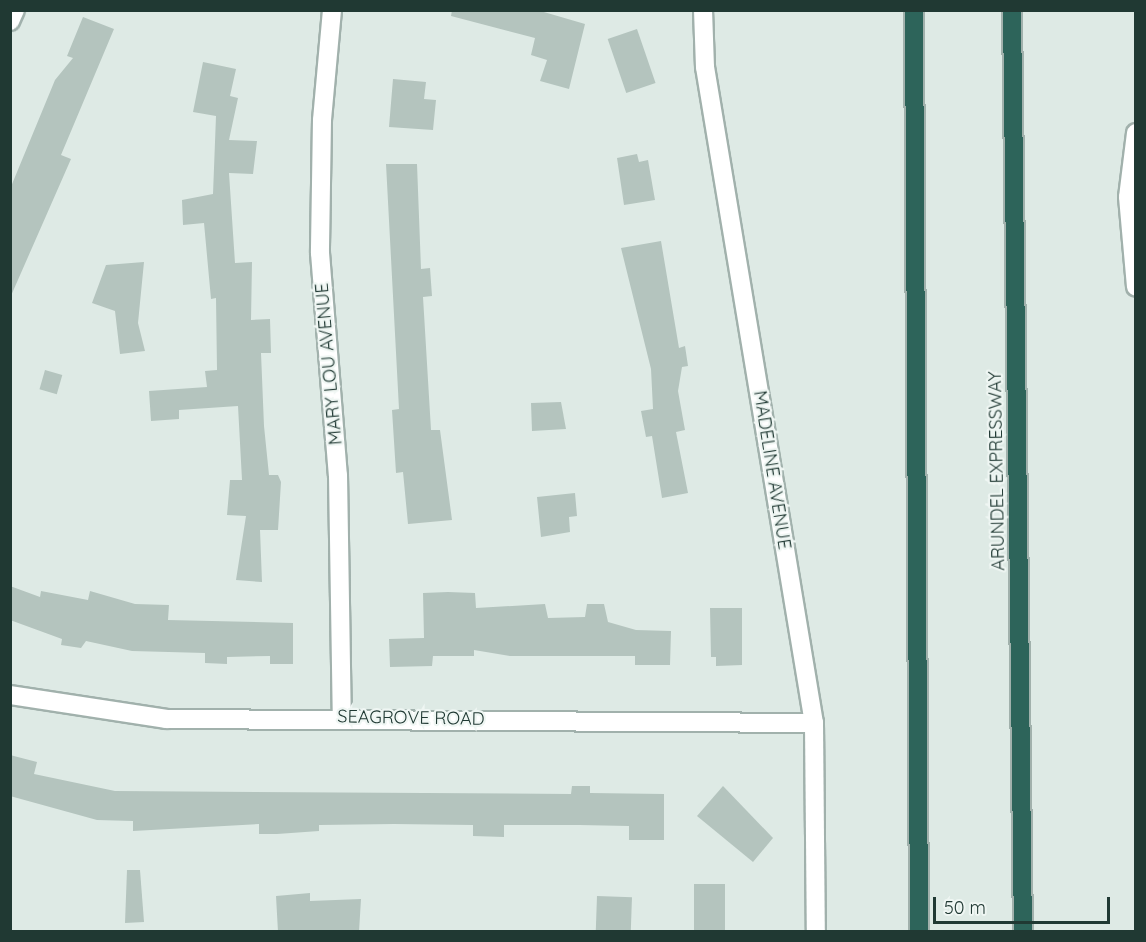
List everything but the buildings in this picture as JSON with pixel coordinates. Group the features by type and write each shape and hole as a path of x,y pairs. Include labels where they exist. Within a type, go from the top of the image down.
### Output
{"highway":[{"path":"914,10 919,932"},
{"name":"ARUNDEL EXPRESSWAY","path":"1012,10 1023,932"}],"street":[{"path":"10,21 15,10"},
{"name":"MARY LOU AVENUE","path":"332,10 322,120 320,253 338,475 342,717"},
{"name":"MADELINE AVENUE","path":"704,10 705,67 814,723 816,932"},
{"path":"1136,133 1128,197 1136,287"},
{"name":"SEAGROVE ROAD","path":"10,695 166,719 342,717 814,723"}]}
